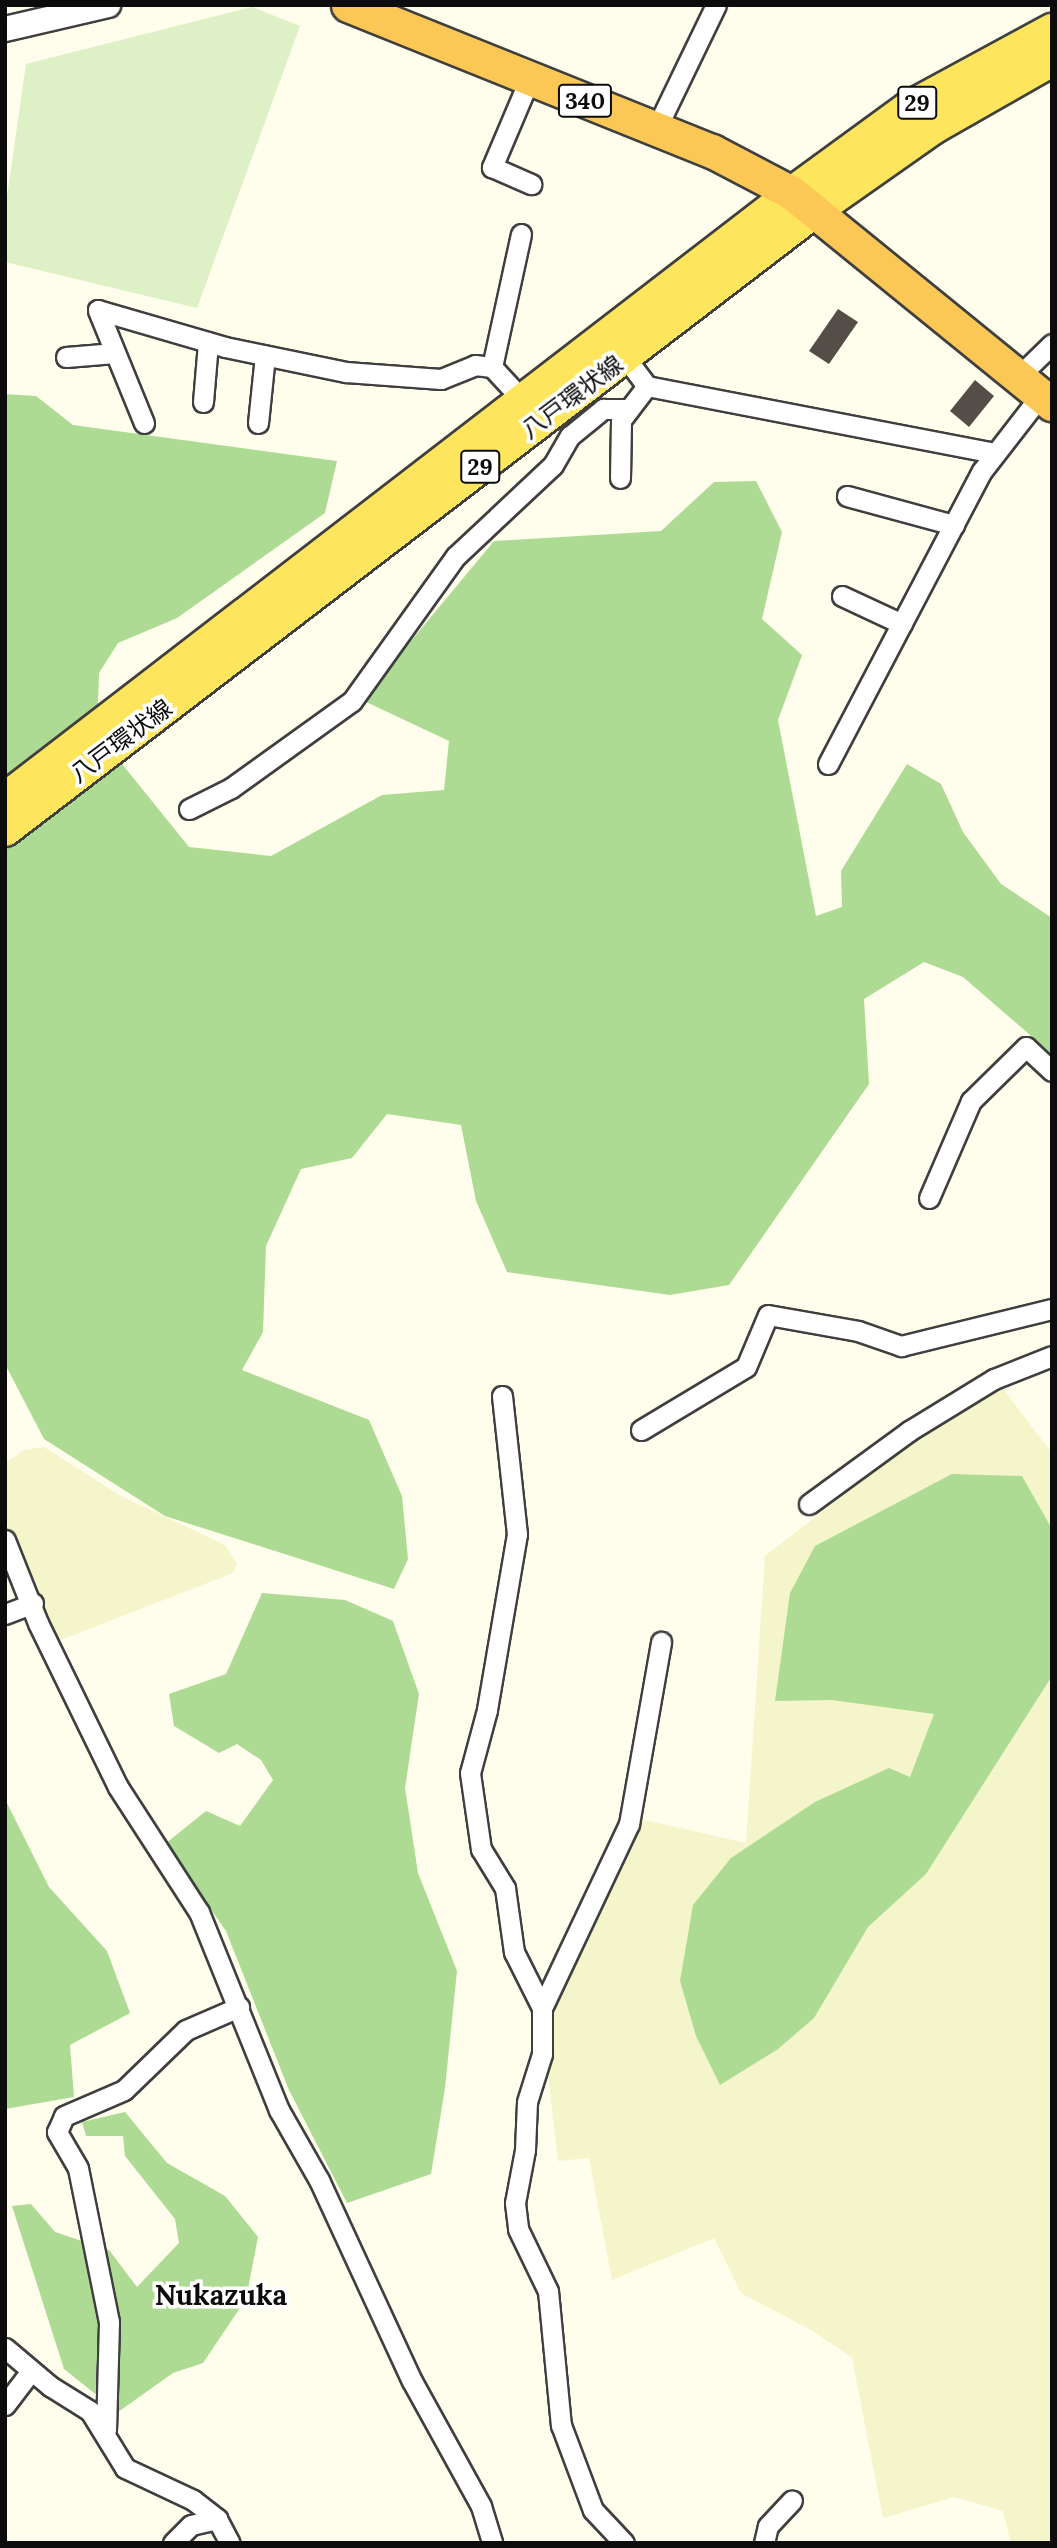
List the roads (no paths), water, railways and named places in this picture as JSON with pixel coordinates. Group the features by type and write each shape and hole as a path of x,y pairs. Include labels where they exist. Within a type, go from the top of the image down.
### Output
{"highway":[{"name":"340","path":"348,5 656,129 804,202 1037,392"}],"main road":[{"name":"八戸環状線","path":"531,410 625,356 910,107 1052,30"},
{"name":"八戸環状線","path":"5,830 138,713 804,202 1052,60"},
{"name":"八戸環状線","path":"5,799 138,713"}],"street":[{"path":"5,29 108,5"},
{"path":"656,129 716,5"},
{"path":"530,80 492,167 531,184"},
{"path":"492,367 521,234"},
{"path":"144,423 98,310 208,342 346,372 441,379 475,365 492,367 531,410"},
{"path":"203,402 208,342"},
{"path":"828,764 994,453 1037,392 1052,344"},
{"path":"66,357 115,353"},
{"path":"258,423 265,355"},
{"path":"625,356 647,386 994,453"},
{"path":"620,478 620,426 647,386"},
{"path":"189,809 231,788 352,701 456,556 553,465 570,436 603,409 629,409"},
{"path":"847,496 954,525"},
{"path":"842,596 902,624"},
{"path":"929,1198 971,1101 1026,1047 1052,1071"},
{"path":"641,1430 746,1367 768,1315 858,1331 901,1346 1052,1309"},
{"path":"809,1504 973,1392 1052,1356"},
{"path":"502,1396 517,1534 487,1710 470,1773 481,1849 505,1888 514,1952 542,2008"},
{"path":"5,1540 118,1787 199,1912 279,2110 319,2180 412,2381 481,2505 492,2543"},
{"path":"5,1614 33,1604"},
{"path":"624,2543 593,2511 561,2425 548,2291 518,2229 516,2182 525,2150 527,2102 542,2054 542,2008 629,1824 661,1642"},
{"path":"106,2430 109,2322 78,2168 58,2132 64,2116 124,2090 186,2030 239,2007"},
{"path":"5,2348 31,2371 90,2411 106,2430 125,2468 193,2500 217,2519 230,2543"},
{"path":"5,2405 31,2371"},
{"path":"764,2543 768,2526 792,2500"},
{"path":"173,2543 191,2525 217,2519"}],"district":[{"name":"Nukazuka","path":"221,2295"}]}
